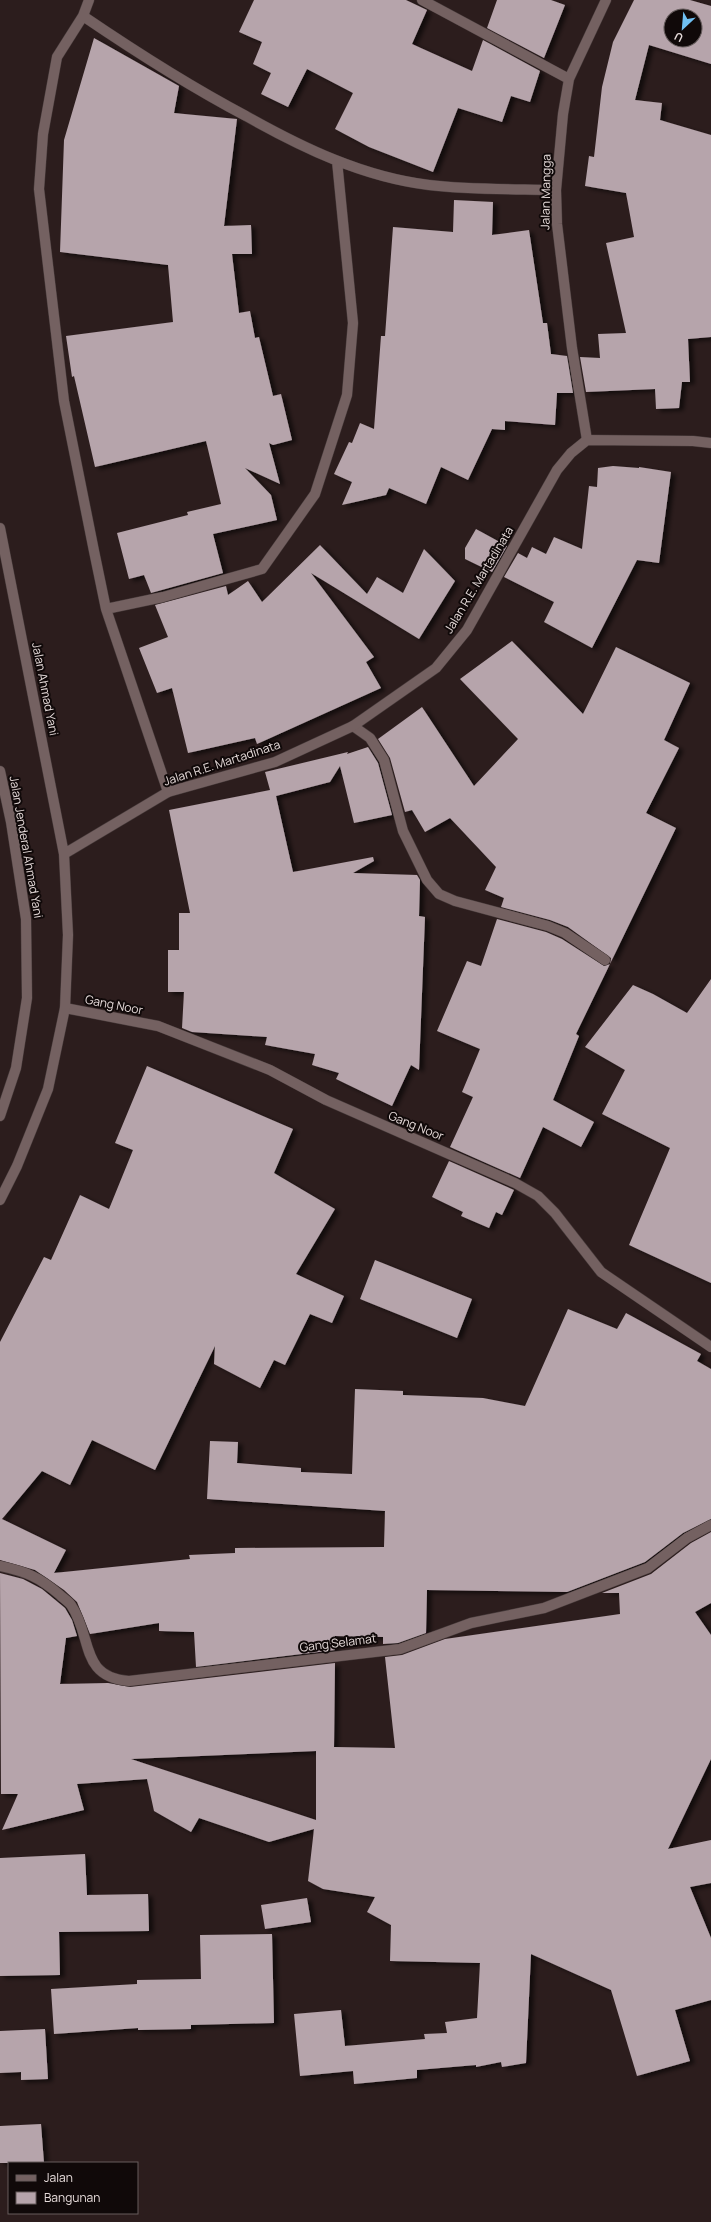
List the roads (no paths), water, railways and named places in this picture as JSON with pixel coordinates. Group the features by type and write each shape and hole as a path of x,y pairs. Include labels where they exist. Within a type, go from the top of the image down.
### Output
{"street":[{"path":"89,0 83,16 58,57 43,134 39,190 64,401 106,609 168,792"},
{"path":"422,0 569,79"},
{"name":"Jalan Mangga","path":"587,440 572,348 557,224 556,190 563,114 569,79 606,0"},
{"path":"83,16 139,54 222,103 285,138 337,162 380,175 429,185 556,190"},
{"path":"106,609 163,597 262,569 315,494 347,395 353,323 337,162"},
{"path":"587,440 693,441 711,443"},
{"name":"Jalan R.E. Martadinata","path":"64,854 168,792 275,762 354,726 436,668 463,636 557,470 571,453 587,440"},
{"name":"Jalan Ahmad Yani","path":"0,528 64,854"},
{"path":"354,726 370,738 384,760 403,831 427,880 439,894 455,901 548,926 565,933 605,960"},
{"name":"Jalan Jenderal Ahmad Yani","path":"0,770 11,822 26,919 27,998 16,1068 0,1116"},
{"path":"0,1200 17,1166 48,1089 65,1008 68,934 64,854"},
{"name":"Gang Noor","path":"65,1008 158,1026 270,1070 326,1100 514,1183 538,1196 556,1213 601,1272 711,1347"},
{"name":"Gang Selamat","path":"0,1566 19,1570 40,1579 71,1604 96,1668 107,1677 129,1680 400,1649 472,1623 544,1608 648,1568 687,1538 711,1525"}]}
